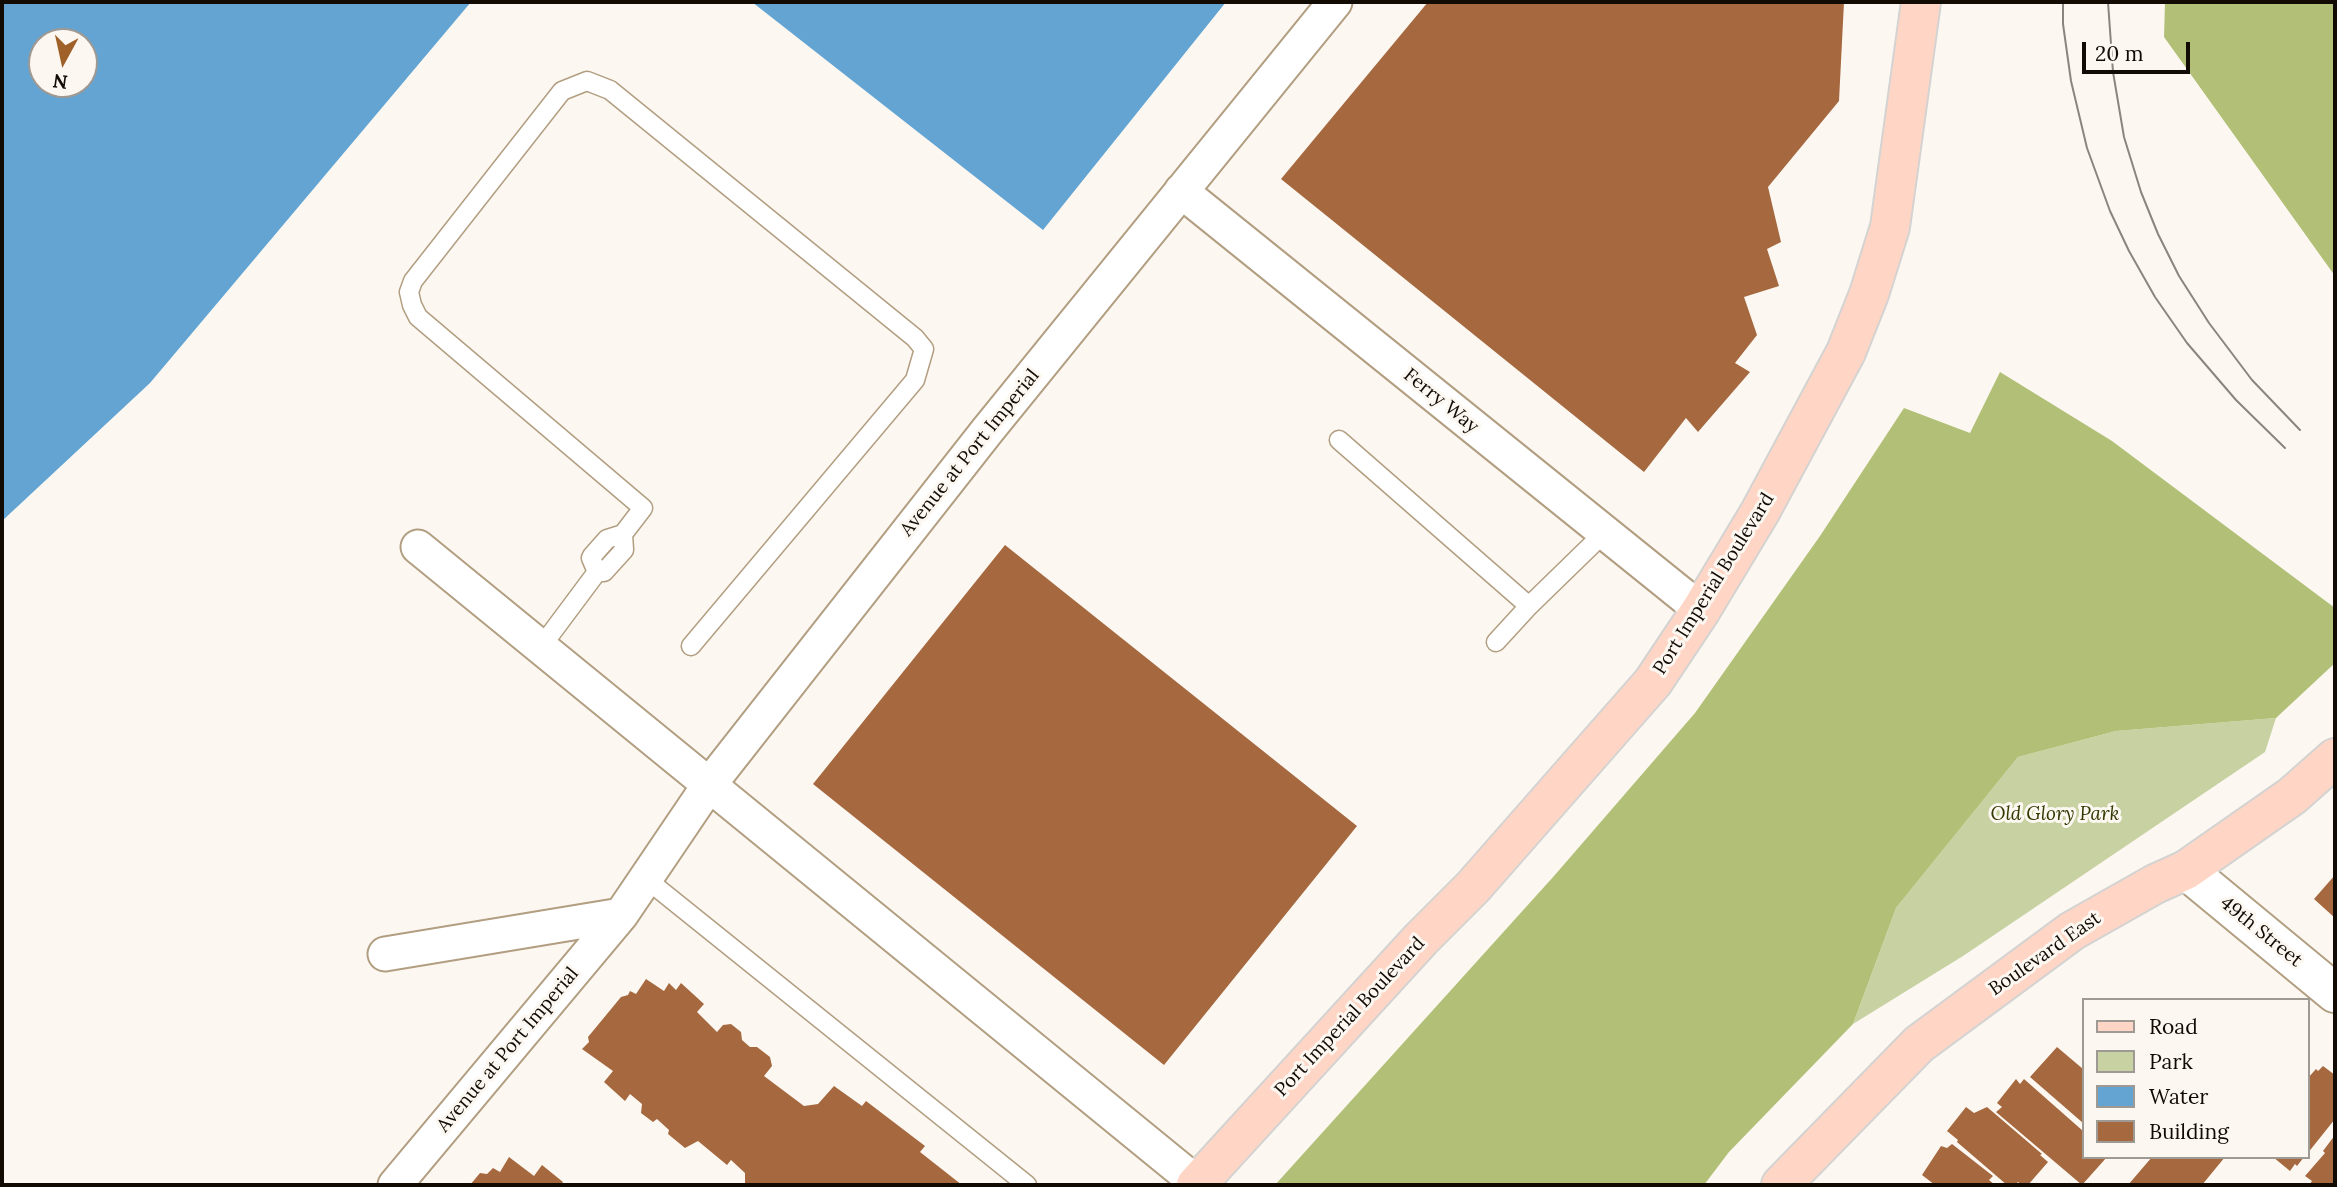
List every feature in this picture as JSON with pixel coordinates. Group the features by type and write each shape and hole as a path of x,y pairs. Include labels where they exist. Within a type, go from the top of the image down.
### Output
{"main road":[{"name":"Port Imperial Boulevard","path":"1197,1184 1421,939 1473,887 1554,795 1653,682 1701,610 1760,513 1846,352 1869,294 1890,227 1921,2"},
{"name":"Boulevard East","path":"1781,1185 1919,1045 2072,931 2155,884 2186,870 2292,796 2335,758"}],"street":[{"name":"Avenue at Port Imperial","path":"395,1185 621,915 709,785 978,441 1335,2"},
{"name":"Ferry Way","path":"1181,191 1701,610"},
{"path":"418,547 1197,1184"},
{"name":"49th Street","path":"2186,870 2335,993"},
{"path":"385,954 621,915"}],"lane":[{"path":"541,647 597,572 604,572 624,550 623,534 643,509 418,317 409,292 413,281 562,90 587,81 610,90 915,338 924,349 915,380 691,646"},
{"path":"1339,440 1529,606"},
{"path":"1496,642 1604,533"},
{"path":"645,878 1027,1185"}],"green space":[{"path":"2165,2 2335,2 2335,276 2164,37"},
{"path":"2000,372 2112,441 2335,608 2335,663 2276,718 2116,731 2018,757 1896,908 1853,1024 1729,1152 1704,1185 1275,1185 1554,876 1695,713 1820,536 1904,408 1970,433"},
{"name":"Old Glory Park","path":"2276,718 2265,752 1963,956 1853,1024 1896,908 2018,757 2116,731"}],"water":[{"path":"2,2 471,2 150,383 2,521"},
{"path":"752,2 1226,2 1043,230"}],"building":[{"path":"1428,2 1844,2 1839,101 1768,187 1781,242 1767,249 1779,286 1744,297 1757,335 1735,363 1750,372 1698,432 1686,418 1644,472 1281,179"},
{"path":"1005,545 1357,826 1164,1065 813,784"},
{"path":"2335,875 2335,918 2314,899"},
{"path":"646,979 664,991 669,983 676,990 681,983 704,1004 697,1012 717,1032 723,1025 731,1024 741,1032 742,1040 750,1047 757,1047 770,1057 772,1066 764,1076 804,1106 818,1104 834,1086 862,1106 866,1101 925,1146 920,1152 962,1185 745,1185 745,1173 731,1160 727,1165 698,1141 685,1148 668,1134 669,1130 657,1119 653,1122 641,1113 642,1104 630,1094 625,1101 604,1082 613,1071 582,1049 589,1042 588,1037 621,997 628,995 630,991 636,994"},
{"path":"2057,1047 2082,1068 2082,1122 2030,1077"},
{"path":"2323,1066 2335,1075 2335,1119 2309,1152 2309,1077 2316,1069 2318,1071"},
{"path":"2016,1079 2020,1084 2024,1079 2082,1130 2082,1159 2105,1159 2082,1185 1996,1112 2002,1107 1997,1103"},
{"path":"1966,1107 1974,1113 1987,1107 2042,1154 2040,1155 2048,1162 2028,1185 2018,1182 2015,1185 2007,1185 1947,1131"},
{"path":"2335,1135 2335,1185 2309,1185 2312,1181 2305,1176 2325,1153 2323,1151"},
{"path":"1952,1144 1993,1176 1989,1180 1995,1185 1935,1185 1922,1175 1941,1146 1947,1148"},
{"path":"509,1157 534,1176 542,1165 563,1182 561,1185 470,1185 480,1173 487,1174 493,1168 500,1172"},
{"path":"2150,1159 2223,1159 2202,1185 2128,1185"},
{"path":"2275,1159 2302,1159 2290,1171"}],"tram line":[{"path":"2063,2 2063,24 2071,81 2087,148 2110,211 2129,251 2155,297 2187,343 2236,400 2285,448"},
{"path":"2108,2 2113,72 2124,137 2141,192 2158,234 2179,276 2209,323 2252,380 2300,430"}]}
